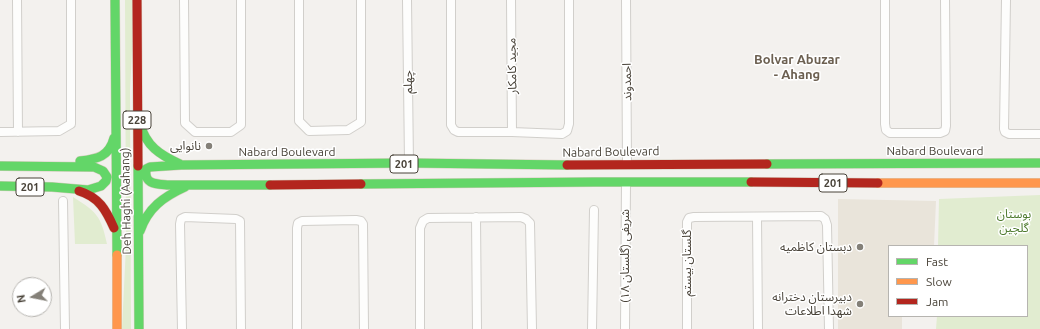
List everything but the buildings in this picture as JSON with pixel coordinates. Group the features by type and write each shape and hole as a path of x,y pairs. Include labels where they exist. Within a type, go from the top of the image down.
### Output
{"main road":[{"name":"Deh Haghi (Aahang)","path":"116,0 117,329"},
{"name":"Deh Haghi (Aahang)","path":"137,0 139,329"},
{"path":"137,111 141,130 146,140 164,157 181,165"},
{"path":"52,166 99,158 106,154 114,141 116,125"},
{"name":"Nabard Boulevard","path":"181,165 1040,163"},
{"name":"201","path":"181,165 150,167 146,169 146,179 158,185 187,186 626,183 1040,183"},
{"name":"201","path":"0,166 94,167 102,169 107,176 105,184 97,188 90,189 0,186"},
{"path":"138,240 142,225 149,211 158,202 171,193 187,186"},
{"path":"60,187 85,192 98,201 108,214 114,228 117,249"}],"street":[{"path":"17,0 18,132"},
{"path":"0,132 59,131 71,124 71,0"},
{"path":"184,0 185,123 195,132 230,132 241,125 241,0"},
{"path":"299,0 299,121 309,130 348,130 361,122 361,0"},
{"name":"چهلم","path":"407,0 409,164"},
{"path":"451,0 451,125 454,130 458,132 562,134 567,131 569,124 568,0"},
{"name":"مجید کامکار","path":"511,0 512,132"},
{"name":"احمدوند","path":"626,0 627,164"},
{"path":"885,0 886,130 890,133 940,133 945,131 945,0"},
{"path":"1006,0 1005,132 1009,134 1040,134"},
{"name":"شریفی (گلستان ۱۸)","path":"625,329 626,183"},
{"path":"63,201 65,329"},
{"path":"592,329 594,210"},
{"path":"758,329 757,217 821,216 827,225 829,329"},
{"path":"182,329 180,224 181,219 185,217 236,218 240,221 241,329"},
{"path":"476,217 477,329"},
{"path":"420,329 420,228 423,221 428,218 521,217 530,223 532,329"},
{"name":"گلستان بیستم","path":"687,329 687,222 689,218 757,217"},
{"path":"297,329 298,223 302,221 361,220 363,224 364,329"}],"shaded area":[{"path":"838,199 936,201 934,245 888,245 888,317 902,317 902,329 838,329"}],"green space":[{"path":"125,0 132,0 130,91 131,329 122,329 126,246"},
{"name":"بوستان گلچین","path":"1040,195 1040,329 936,329 937,317 1028,317 1028,245 938,245 939,199"},
{"path":"73,197 88,207 97,216 103,227 107,244 75,244"}],"traffic: fast":[{"path":"115,0 117,255"},
{"path":"140,124 150,144 160,153 180,164"},
{"path":"80,161 102,156 109,149 114,138"},
{"path":"270,185 158,184 151,182 147,178 146,169 150,167 181,165 409,163 567,165"},
{"path":"767,164 1040,163"},
{"path":"0,166 94,167 103,171 107,177 106,181 101,186 88,190 52,187 0,186"},
{"path":"138,166 139,329"},
{"path":"361,184 751,182"},
{"path":"140,231 147,216 157,204 185,187"}],"traffic: slow":[{"path":"878,183 1040,183"},
{"path":"117,255 117,329"}],"traffic: jam":[{"path":"137,0 138,166"},
{"path":"567,165 767,164"},
{"path":"751,182 878,183"},
{"path":"270,185 361,184"},
{"path":"79,191 92,197 101,205 114,228"}],"place":[{"name":"نانوایی","path":"209,146"},
{"name":"دبستان کاظمیه","path":"860,247"},
{"name":"دبیرستان دخترانه شهدا اطلاعات","path":"860,304"}],"district":[{"name":"Bolvar Abuzar - Ahang","path":"797,68"}]}
